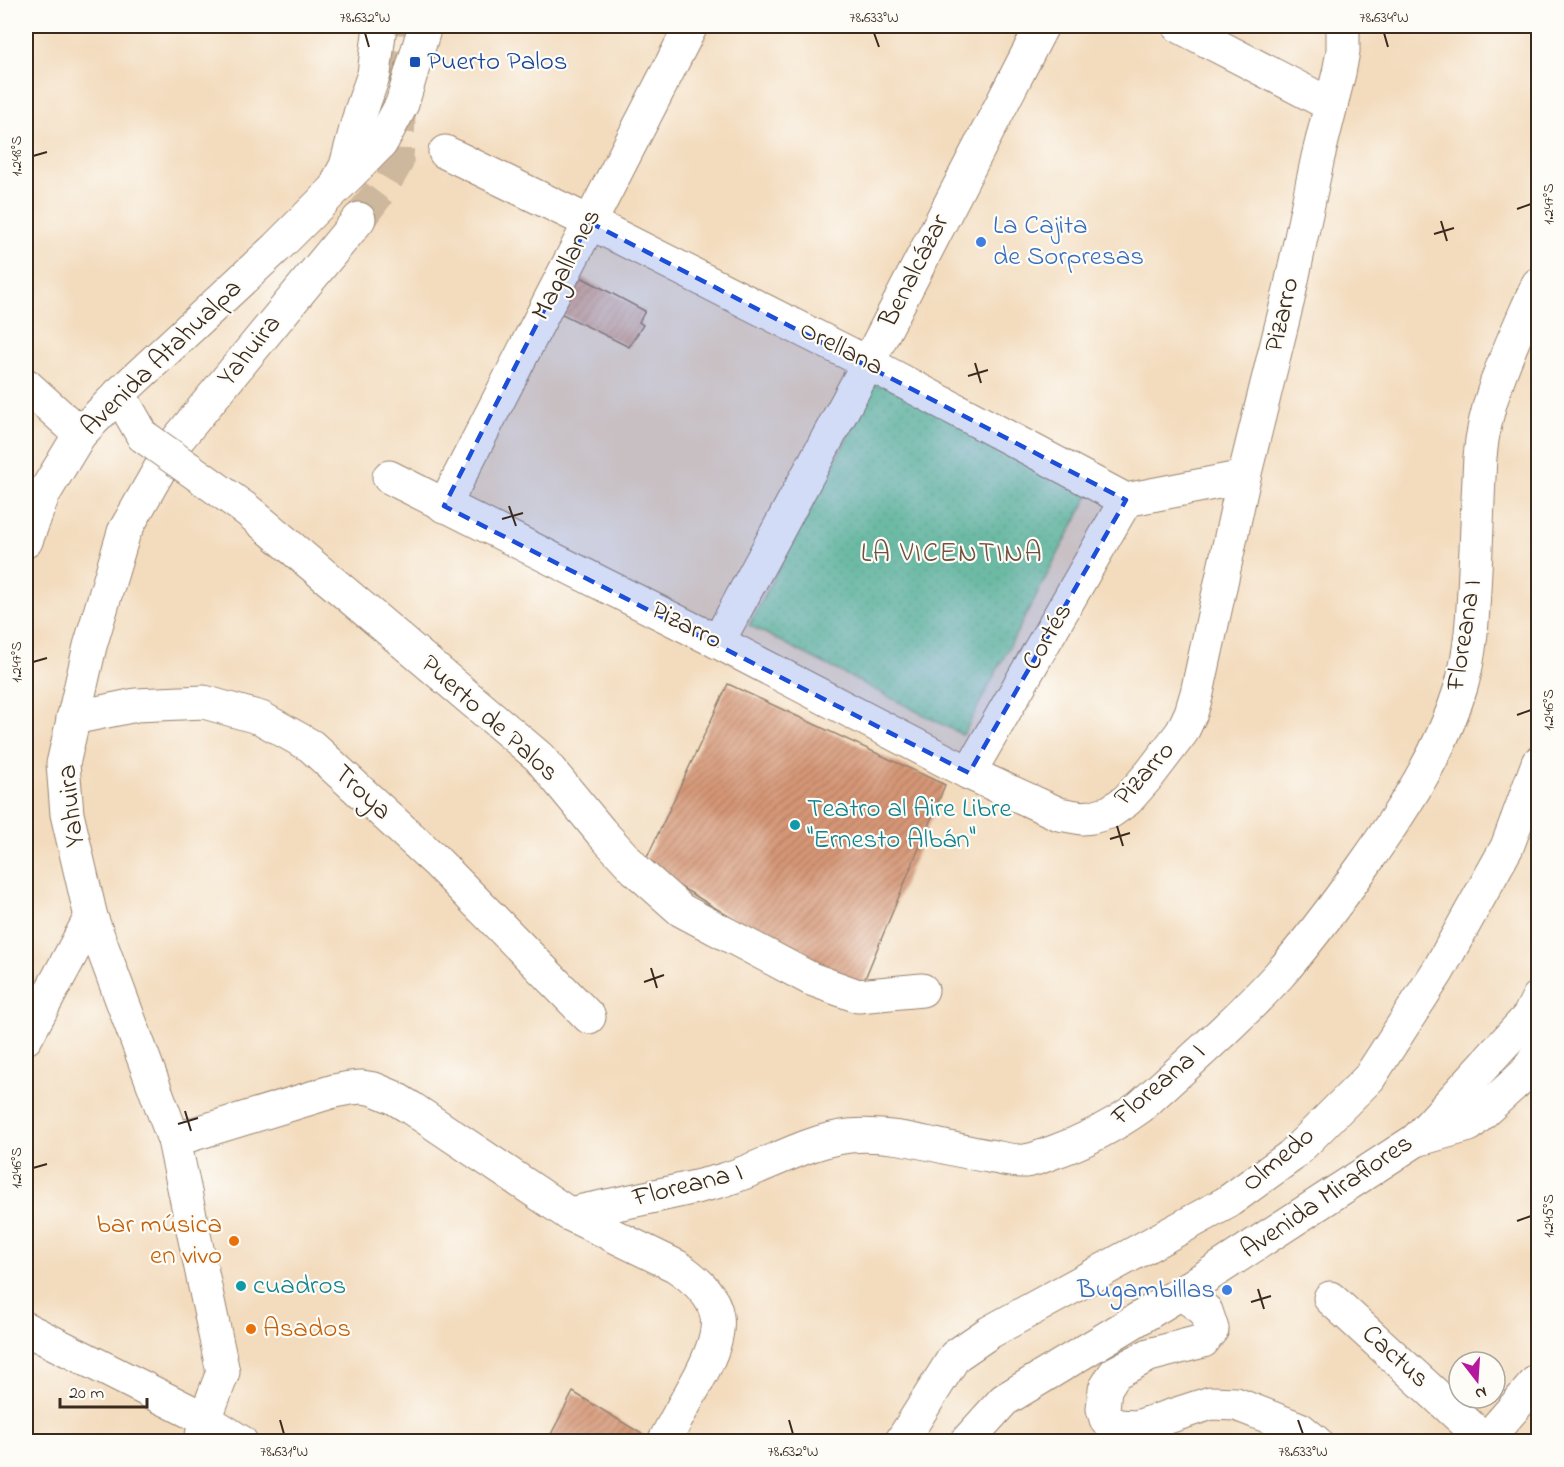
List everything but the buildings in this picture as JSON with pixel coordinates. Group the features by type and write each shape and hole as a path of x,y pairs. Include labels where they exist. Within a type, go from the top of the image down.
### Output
{"street":[{"name":"Avenida Atahualpa","path":"328,198 346,166 374,74 380,26"},
{"name":"Avenida Atahualpa","path":"26,541 34,504 80,434 119,394 328,198 381,143 402,104 425,26"},
{"name":"Magallanes","path":"444,506 691,26"},
{"name":"Benalcázar","path":"718,642 868,363 1042,26"},
{"path":"1179,26 1331,105"},
{"name":"Pizarro","path":"389,477 718,642 969,773 1059,814 1082,818 1110,812 1127,800 1172,747 1191,713 1197,693 1244,477 1288,299 1343,51 1342,26"},
{"name":"Orellana","path":"445,152 868,363 1126,500"},
{"name":"Yahuira","path":"203,1430 223,1372 174,1140 91,917 67,814 63,764 90,646 124,532 174,444 359,219"},
{"name":"Floreana I","path":"569,1214 721,1181 791,1153 849,1136 876,1135 1017,1161 1032,1159 1101,1132 1140,1107 1237,1019 1307,942 1348,888 1408,801 1429,765 1443,732 1461,686 1473,616 1481,440 1485,421 1500,372 1539,284"},
{"path":"26,385 80,434"},
{"name":"Puerto de Palos","path":"119,394 143,436 247,510 539,757 601,832 636,870 681,910 811,980 858,996 922,990"},
{"path":"1126,500 1244,477"},
{"name":"Cortés","path":"969,773 1126,500"},
{"name":"Troya","path":"73,717 136,705 204,702 261,718 311,746 436,861 589,1017"},
{"name":"Olmedo","path":"901,1442 955,1356 990,1332 1226,1203 1291,1156 1369,1078 1438,971 1507,847 1539,763"},
{"path":"26,1038 91,917"},
{"name":"Avenida Miraflores","path":"966,1442 1004,1400 1182,1293 1416,1140 1529,1016 1539,998"},
{"path":"1416,1140 1469,1125 1526,1073 1539,1053"},
{"path":"174,1140 334,1090 362,1087 374,1089 411,1108 569,1214 676,1266 700,1285 713,1303 718,1321 718,1332 709,1359 664,1442"},
{"path":"1182,1293 1206,1311 1212,1329 1203,1341 1149,1355 1115,1373 1105,1389 1103,1409 1106,1419 1117,1426 1137,1427 1211,1403 1236,1404 1300,1429 1316,1442"},
{"name":"Cactus","path":"1330,1298 1486,1441 1539,1380"},
{"path":"26,1329 203,1430 242,1442"},
{"path":"180,1442 203,1430"}],"highlighted area":[{"path":"589,222 1126,500 969,773 444,506"}],"green space":[{"path":"877,381 1091,491 963,735 749,625"}],"tunnel":[{"path":"359,219 380,191 397,162 403,26"}],"place":[{"name":"Puerto Palos","path":"415,62"},
{"name":"La Cajita de Sorpresas","path":"981,242"},
{"name":"Teatro al Aire Libre \"Ernesto Albán\"","path":"795,825"},
{"name":"bar música en vivo","path":"234,1241"},
{"name":"cuadros","path":"241,1286"},
{"name":"Bugambillas","path":"1227,1290"},
{"name":"Asados","path":"251,1329"}],"district":[{"name":"LA VICENTINA","path":"952,554"}]}
